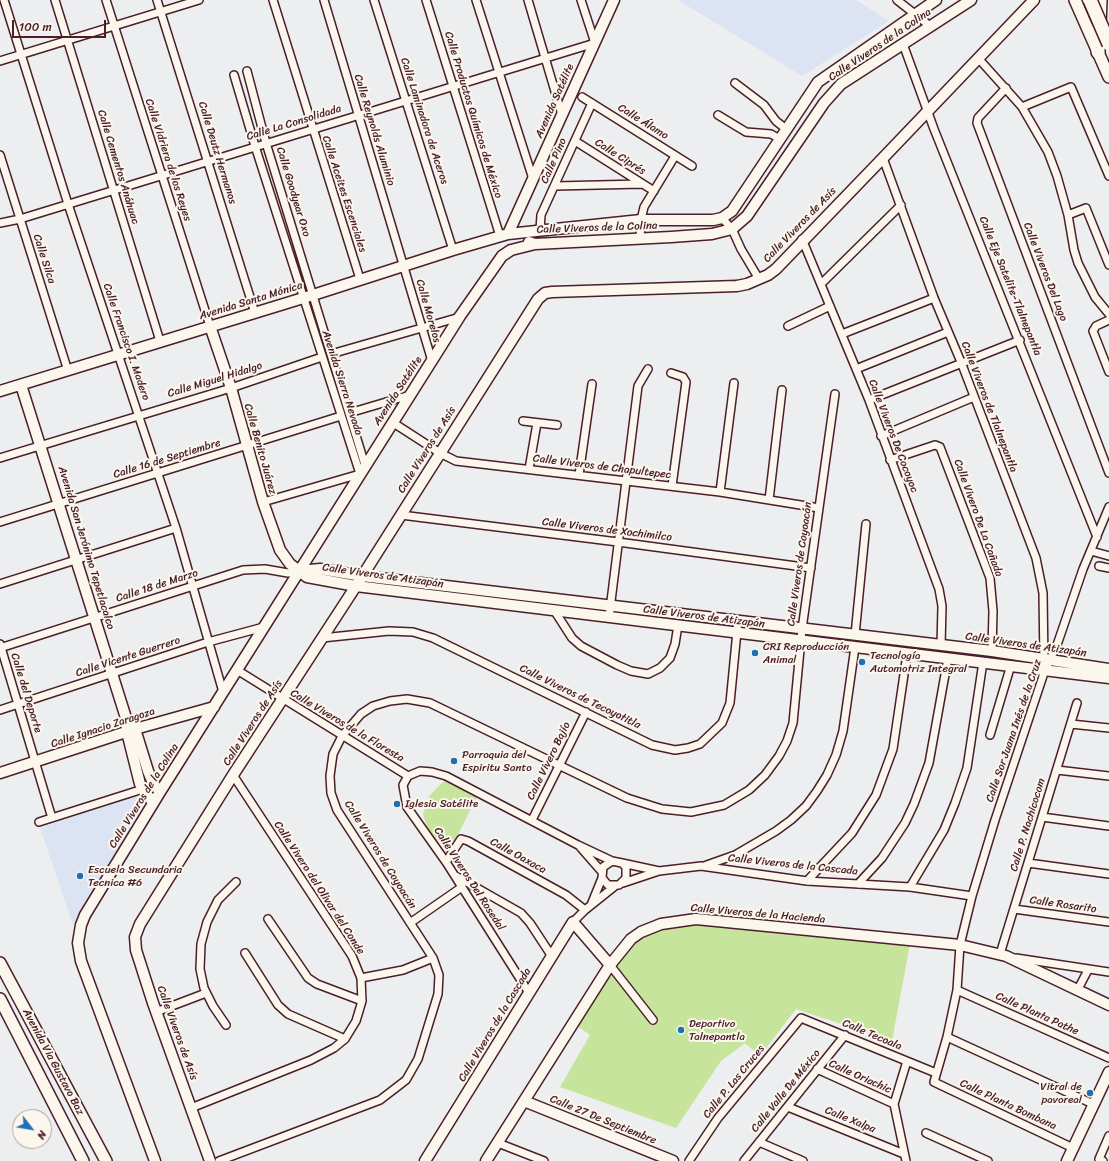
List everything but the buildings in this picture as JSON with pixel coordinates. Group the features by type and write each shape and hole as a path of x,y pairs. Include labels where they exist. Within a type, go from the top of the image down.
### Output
{"highway":[{"path":"1090,0 1109,44"},
{"path":"1098,52 1100,0"},
{"path":"1100,0 1109,21"}],"main road":[{"path":"1075,0 1109,76"},
{"name":"Avenida Via Gustavo Baz","path":"0,963 106,1161"},
{"name":"Avenida Via Gustavo Baz","path":"0,999 83,1161"}],"street":[{"name":"Calle Francisco I. Madero","path":"4,0 68,204 176,528 223,692"},
{"name":"Calle Cementos Anáhuac","path":"55,0 66,41 114,190 160,341"},
{"name":"Calle Vidriera de los Reyes","path":"106,0 210,326"},
{"name":"Calle Deutz Hermanos","path":"157,0 255,313"},
{"path":"0,62 200,0"},
{"name":"Calle Aceites Escenciales","path":"273,0 360,279"},
{"name":"Calle Reynolds Aluminio","path":"324,0 404,266"},
{"name":"Calle Laminadora de Aceros","path":"374,0 453,250"},
{"name":"Calle Productos Químicos de México","path":"426,0 452,86 504,235"},
{"path":"476,0 533,179"},
{"path":"528,0 562,115"},
{"path":"581,0 595,42"},
{"name":"Avenida Satélite","path":"504,235 533,179 614,0"},
{"path":"897,0 930,26"},
{"name":"Calle Viveros de la Colina","path":"504,235 641,220 713,220 722,218 732,211 818,82 936,0"},
{"name":"Calle Viveros de la Colina","path":"504,235 535,244 712,234 732,229 747,216 831,93 841,84 971,0"},
{"name":"Calle Viveros de Asís","path":"210,1161 156,1012 136,950 135,937 140,924 233,776 356,586 538,299 545,293 737,286 759,279 776,269 802,239 883,158 928,109 1034,0"},
{"name":"Calle La Consolidada","path":"0,223 20,219 595,42"},
{"name":"Calle Eje Satelite-Tlalnepantla","path":"903,44 928,109 934,129 1020,340 1097,537"},
{"path":"978,58 1022,107 1048,152 1058,176 1068,215 1074,250 1082,274 1095,297 1109,314"},
{"name":"Calle Goodyear Oxo","path":"247,71 266,143 313,295"},
{"name":"Calle Goodyear Oxo","path":"234,75 303,298"},
{"path":"735,83 764,105 776,121 786,129"},
{"path":"1022,107 1071,86 1109,176"},
{"name":"Calle Viveros Del Lago","path":"1006,88 978,118 977,123 1109,473"},
{"name":"Calle Álamo","path":"582,97 692,166"},
{"name":"Calle Pino","path":"540,230 541,215 592,103"},
{"path":"718,115 746,132 770,134 780,139"},
{"name":"Calle Ciprés","path":"575,141 654,191"},
{"name":"Calle Silca","path":"0,155 68,371"},
{"path":"640,239 641,220 644,207 675,156"},
{"name":"Calle Viveros de Tlalnepantla","path":"883,158 934,298 961,362 1036,558 1043,593 1046,659 1045,670"},
{"path":"755,178 767,185"},
{"path":"555,186 642,184"},
{"path":"821,284 901,205"},
{"path":"1068,215 1086,208 1109,265"},
{"path":"722,218 732,229 741,249 759,279"},
{"path":"671,220 671,237"},
{"path":"535,244 536,236 540,230"},
{"name":"Avenida Santa Mónica","path":"0,391 504,235"},
{"name":"Calle Viveros De Cocoyoc","path":"802,239 869,400 881,436 939,589 942,606 941,646"},
{"name":"Avenida Satélite","path":"299,571 460,316 502,256 516,248 535,244"},
{"name":"Calle Morelos","path":"404,266 432,361"},
{"name":"Avenida Sierra Nevada","path":"313,295 349,412 362,470"},
{"name":"Avenida Sierra Nevada","path":"303,298 341,416 362,470"},
{"path":"842,334 934,298"},
{"path":"788,326 830,306"},
{"path":"331,354 460,316"},
{"path":"1109,320 1096,326 1093,330 1109,372"},
{"name":"Calle Benito Juárez","path":"210,326 248,446 263,502 280,550 290,564 299,571"},
{"path":"856,369 948,332"},
{"path":"869,400 961,362 1020,340"},
{"name":"Calle Miguel Hidalgo","path":"0,458 41,444 230,388 322,357"},
{"path":"609,617 638,386 648,369"},
{"path":"671,373 683,377 686,382 672,486"},
{"path":"720,492 734,383"},
{"path":"579,475 592,384"},
{"name":"Avenida San Jerónimo Tepetlacalco","path":"21,385 60,503 126,718 153,783 160,792"},
{"path":"769,500 782,390"},
{"name":"Calle Viveros de Coyoacán","path":"219,1161 380,1100 406,1080 418,1059 438,994 439,975 433,958 336,810 331,793 330,776 333,754 342,736 361,714 374,706 390,701 407,699 430,703 627,798 662,809 691,812 702,811 724,805 737,799 765,775 779,756 787,741 792,723 802,629 835,394"},
{"path":"349,412 410,395"},
{"path":"881,436 974,397"},
{"name":"Calle 16 de Septiembre","path":"0,522 341,416"},
{"path":"523,421 557,425"},
{"name":"Calle Viveros de Chapultepec","path":"392,422 440,453 456,461 720,492 819,508"},
{"path":"529,469 537,423"},
{"name":"Calle Vivero De La Cañada","path":"890,460 935,445 940,446 990,578 993,611 992,651"},
{"path":"263,502 362,470"},
{"name":"Calle Sor Juana Inés de la Cruz","path":"1046,659 1109,507"},
{"name":"Calle Viveros de Xochimilco","path":"401,515 811,568"},
{"path":"855,635 866,524"},
{"path":"0,584 176,528"},
{"path":"1091,551 1109,556"},
{"path":"1099,566 1109,568"},
{"name":"Calle 18 de Marzo","path":"0,646 96,618 243,570 265,569 288,573 299,571"},
{"name":"Calle Viveros de Atizapán","path":"299,571 320,569 362,576 992,651 1109,669"},
{"name":"Calle Viveros de la Colina","path":"155,1161 81,961 78,943 86,915 153,803 299,571"},
{"name":"Calle Viveros de Atizapán","path":"299,571 314,579 356,586 1109,678"},
{"path":"554,610 572,638 581,646 631,671 648,674 660,668 670,658 675,644 678,626"},
{"name":"Calle Viveros de Tecoyotitla","path":"322,638 389,631 413,632 433,638 652,745 675,750 700,744 722,723 730,703 738,621"},
{"name":"Calle Vicente Guerrero","path":"0,710 208,642 264,627"},
{"name":"Calle del Deporte","path":"0,646 19,704 52,818"},
{"path":"701,866 735,856 776,831 806,806 817,791 827,775 836,755 842,731 855,648"},
{"path":"807,881 852,833 876,795 893,749 907,654"},
{"path":"858,884 882,858 905,822 914,804 929,763 948,658"},
{"path":"910,887 944,830 956,803 967,768 983,662"},
{"path":"990,735 1011,665"},
{"name":"Calle Viveros de la Floresta","path":"237,670 282,700 408,776 420,771 432,772 446,776 578,845 612,861"},
{"name":"Calle Sor Juana Inés de la Cruz","path":"934,1082 947,1037 957,990 960,945 972,896 995,820 1045,670"},
{"name":"Calle P. Nachicocom","path":"1003,955 1014,909 1077,703"},
{"name":"Calle Ignacio Zaragoza","path":"0,773 36,763 131,731 214,707"},
{"name":"Calle Vivero Bajío","path":"532,820 586,712"},
{"path":"1071,724 1109,728"},
{"name":"Avenida San Jerónimo Tepetlacalco","path":"131,731 143,789 153,803"},
{"path":"1057,770 1109,776"},
{"name":"Calle Vivero del Olivar del Conde","path":"191,1108 311,1060 334,1048 345,1039 356,1021 362,1001 361,978 352,956 233,776"},
{"name":"Calle Viveros Del Rosedal","path":"408,776 403,785 407,807 446,862 529,993"},
{"path":"39,822 143,789"},
{"path":"1042,817 1109,826"},
{"name":"Calle Oaxaca","path":"446,862 461,840 468,841 588,907"},
{"name":"Calle Viveros de la Floresta","path":"578,845 602,875"},
{"path":"612,861 622,863 627,872 623,883 615,886 608,885 602,875 603,867 612,861"},
{"name":"Calle Viveros de la Cascada","path":"622,863 659,871"},
{"path":"1028,863 1109,874"},
{"name":"Calle Viveros de la Cascada","path":"623,883 659,871 701,866 807,881 910,887 972,896"},
{"name":"Calle Viveros de la Cascada","path":"588,907 602,875"},
{"path":"455,876 521,913 530,923 551,955"},
{"path":"226,1026 206,993 200,970 201,944 207,922 218,900 236,882"},
{"name":"Calle Viveros de la Cascada","path":"425,1161 551,955 573,922 588,907 615,886"},
{"path":"410,923 462,887"},
{"name":"Calle Rosarito","path":"1014,909 1109,922"},
{"path":"268,919 308,978 317,984 362,1001"},
{"name":"Calle Viveros de la Hacienda","path":"486,1161 610,965 631,939 641,932 662,924 689,919 960,945 1003,955 1109,1005"},
{"path":"573,922 610,965 653,1020"},
{"path":"245,953 278,1005 288,1014 345,1039"},
{"path":"1003,955 1088,970 1109,972"},
{"path":"361,978 403,970 433,958"},
{"path":"1078,991 1088,970"},
{"name":"Calle Planta Pathe","path":"957,990 1109,1058"},
{"path":"156,1012 206,993"},
{"name":"Calle Tecoala","path":"800,1019 803,1018 936,1073"},
{"name":"Calle P. Las Cruces","path":"689,1161 718,1118 800,1019"},
{"name":"Calle Valle De México","path":"744,1161 845,1035"},
{"path":"947,1037 1093,1104"},
{"path":"905,1157 894,1104 907,1062"},
{"name":"Calle Oriachic","path":"817,1069 894,1104"},
{"path":"1067,1161 1109,1072"},
{"name":"Calle Planta Bombana","path":"934,1082 1073,1148"},
{"name":"Calle 27 De Septiembre","path":"524,1101 673,1161"},
{"name":"Calle Xalpa","path":"788,1107 905,1157"},
{"path":"926,1133 988,1161"},
{"path":"1103,1161 1098,1159 1109,1136"},
{"path":"759,1142 803,1161"},
{"path":"498,1143 539,1160"}],"shaded area":[{"path":"678,0 856,0 889,21 802,76"},
{"name":"Escuela Secundaria Tecnica #6","path":"133,796 141,797 144,803 143,811 73,925 40,828"}],"green space":[{"path":"449,779 478,794 451,849 430,837 423,814 430,795 443,782"},
{"name":"Deportivo Talnepantla","path":"692,923 910,944 892,1041 796,1009 760,1056 745,1043 721,1061 676,1128 560,1087 590,1035 576,1025 632,940 662,927"}],"place":[{"name":"CRI Reproducción Animal","path":"755,653"},
{"name":"Tecnología Automotriz Integral","path":"862,662"},
{"name":"Parroquia del Espiritu Santo","path":"454,761"},
{"name":"Iglesia Satélite","path":"397,804"},
{"name":"Escuela Secundaria Tecnica #6","path":"80,876"},
{"name":"Deportivo Talnepantla","path":"681,1030"},
{"name":"Vitral de pavoreal","path":"1090,1093"}]}
